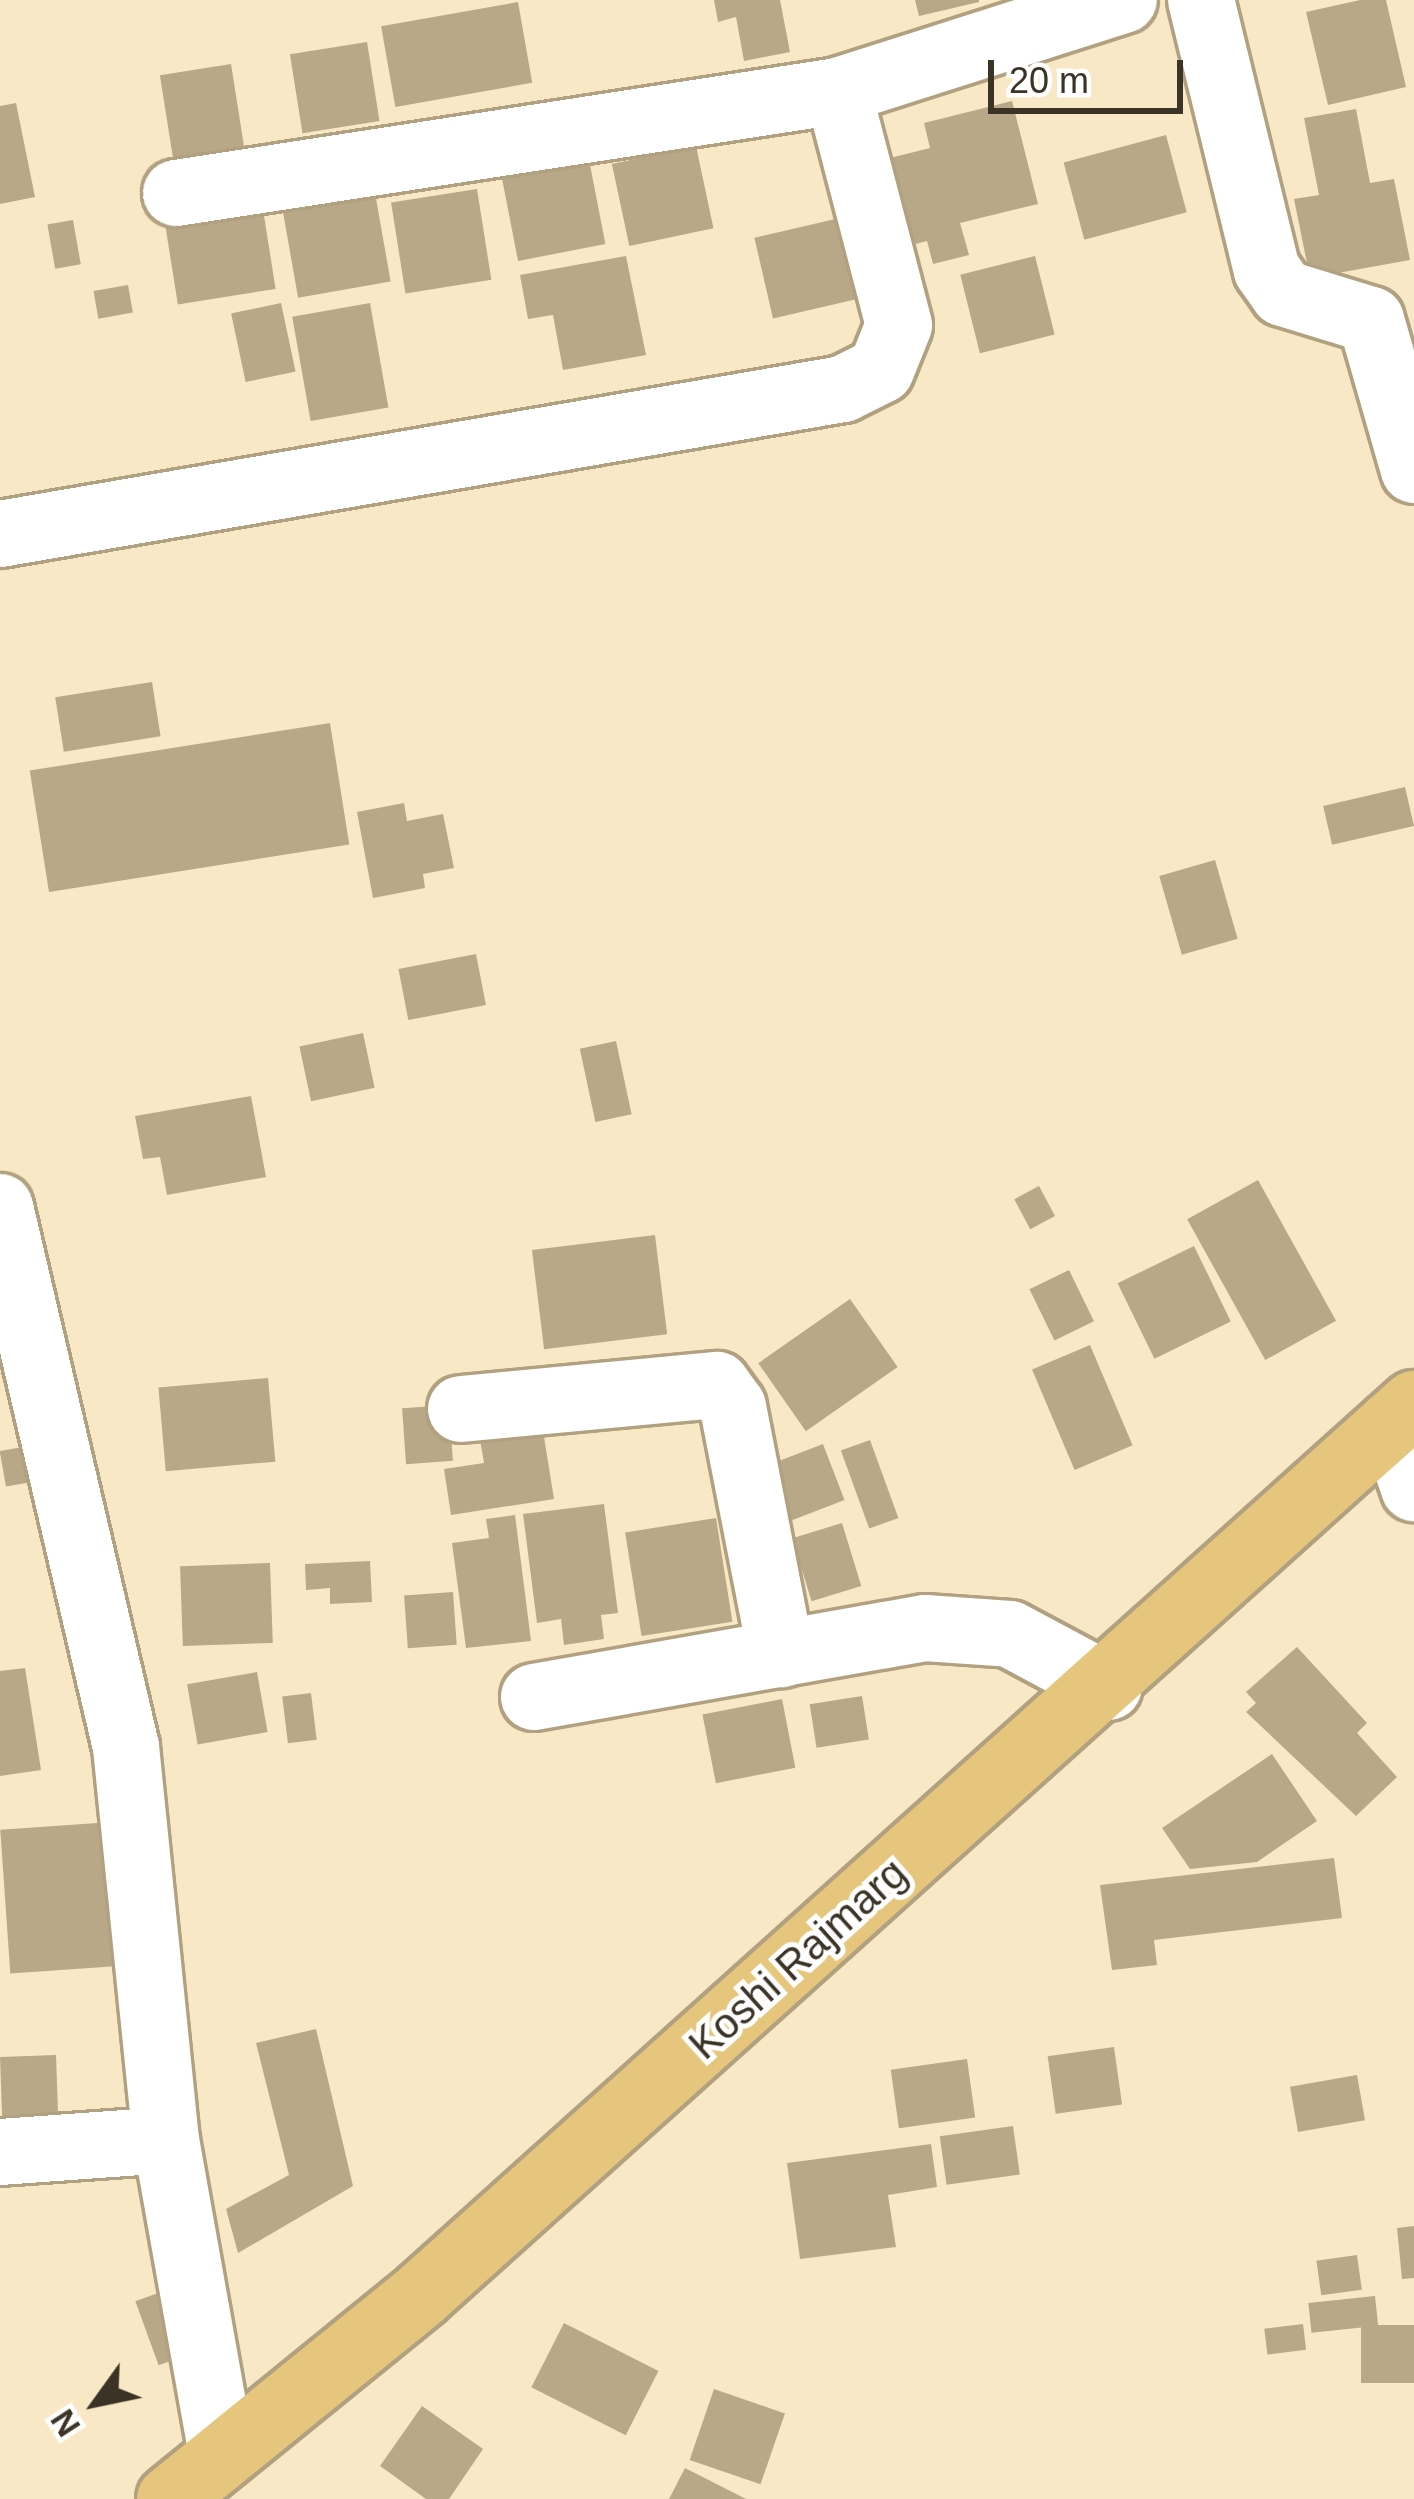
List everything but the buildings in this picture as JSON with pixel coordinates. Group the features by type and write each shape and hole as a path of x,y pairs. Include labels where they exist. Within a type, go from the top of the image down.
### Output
{"main road":[{"name":"Koshi Rajmarg","path":"170,2499 221,2448 422,2294 1109,1687 1403,1414"}],"street":[{"path":"176,193 838,92 1124,0"},
{"path":"1201,0 1267,270 1283,293 1371,320 1414,470"},
{"path":"0,534 843,388 881,370 899,325 838,92"},
{"path":"0,1207 126,1747 166,2140 221,2448"},
{"path":"461,1408 717,1385 733,1407 781,1654"},
{"path":"1403,1414 1414,1488"},
{"path":"534,1696 925,1628 1010,1634 1109,1687"},
{"path":"0,2152 166,2140"}]}
